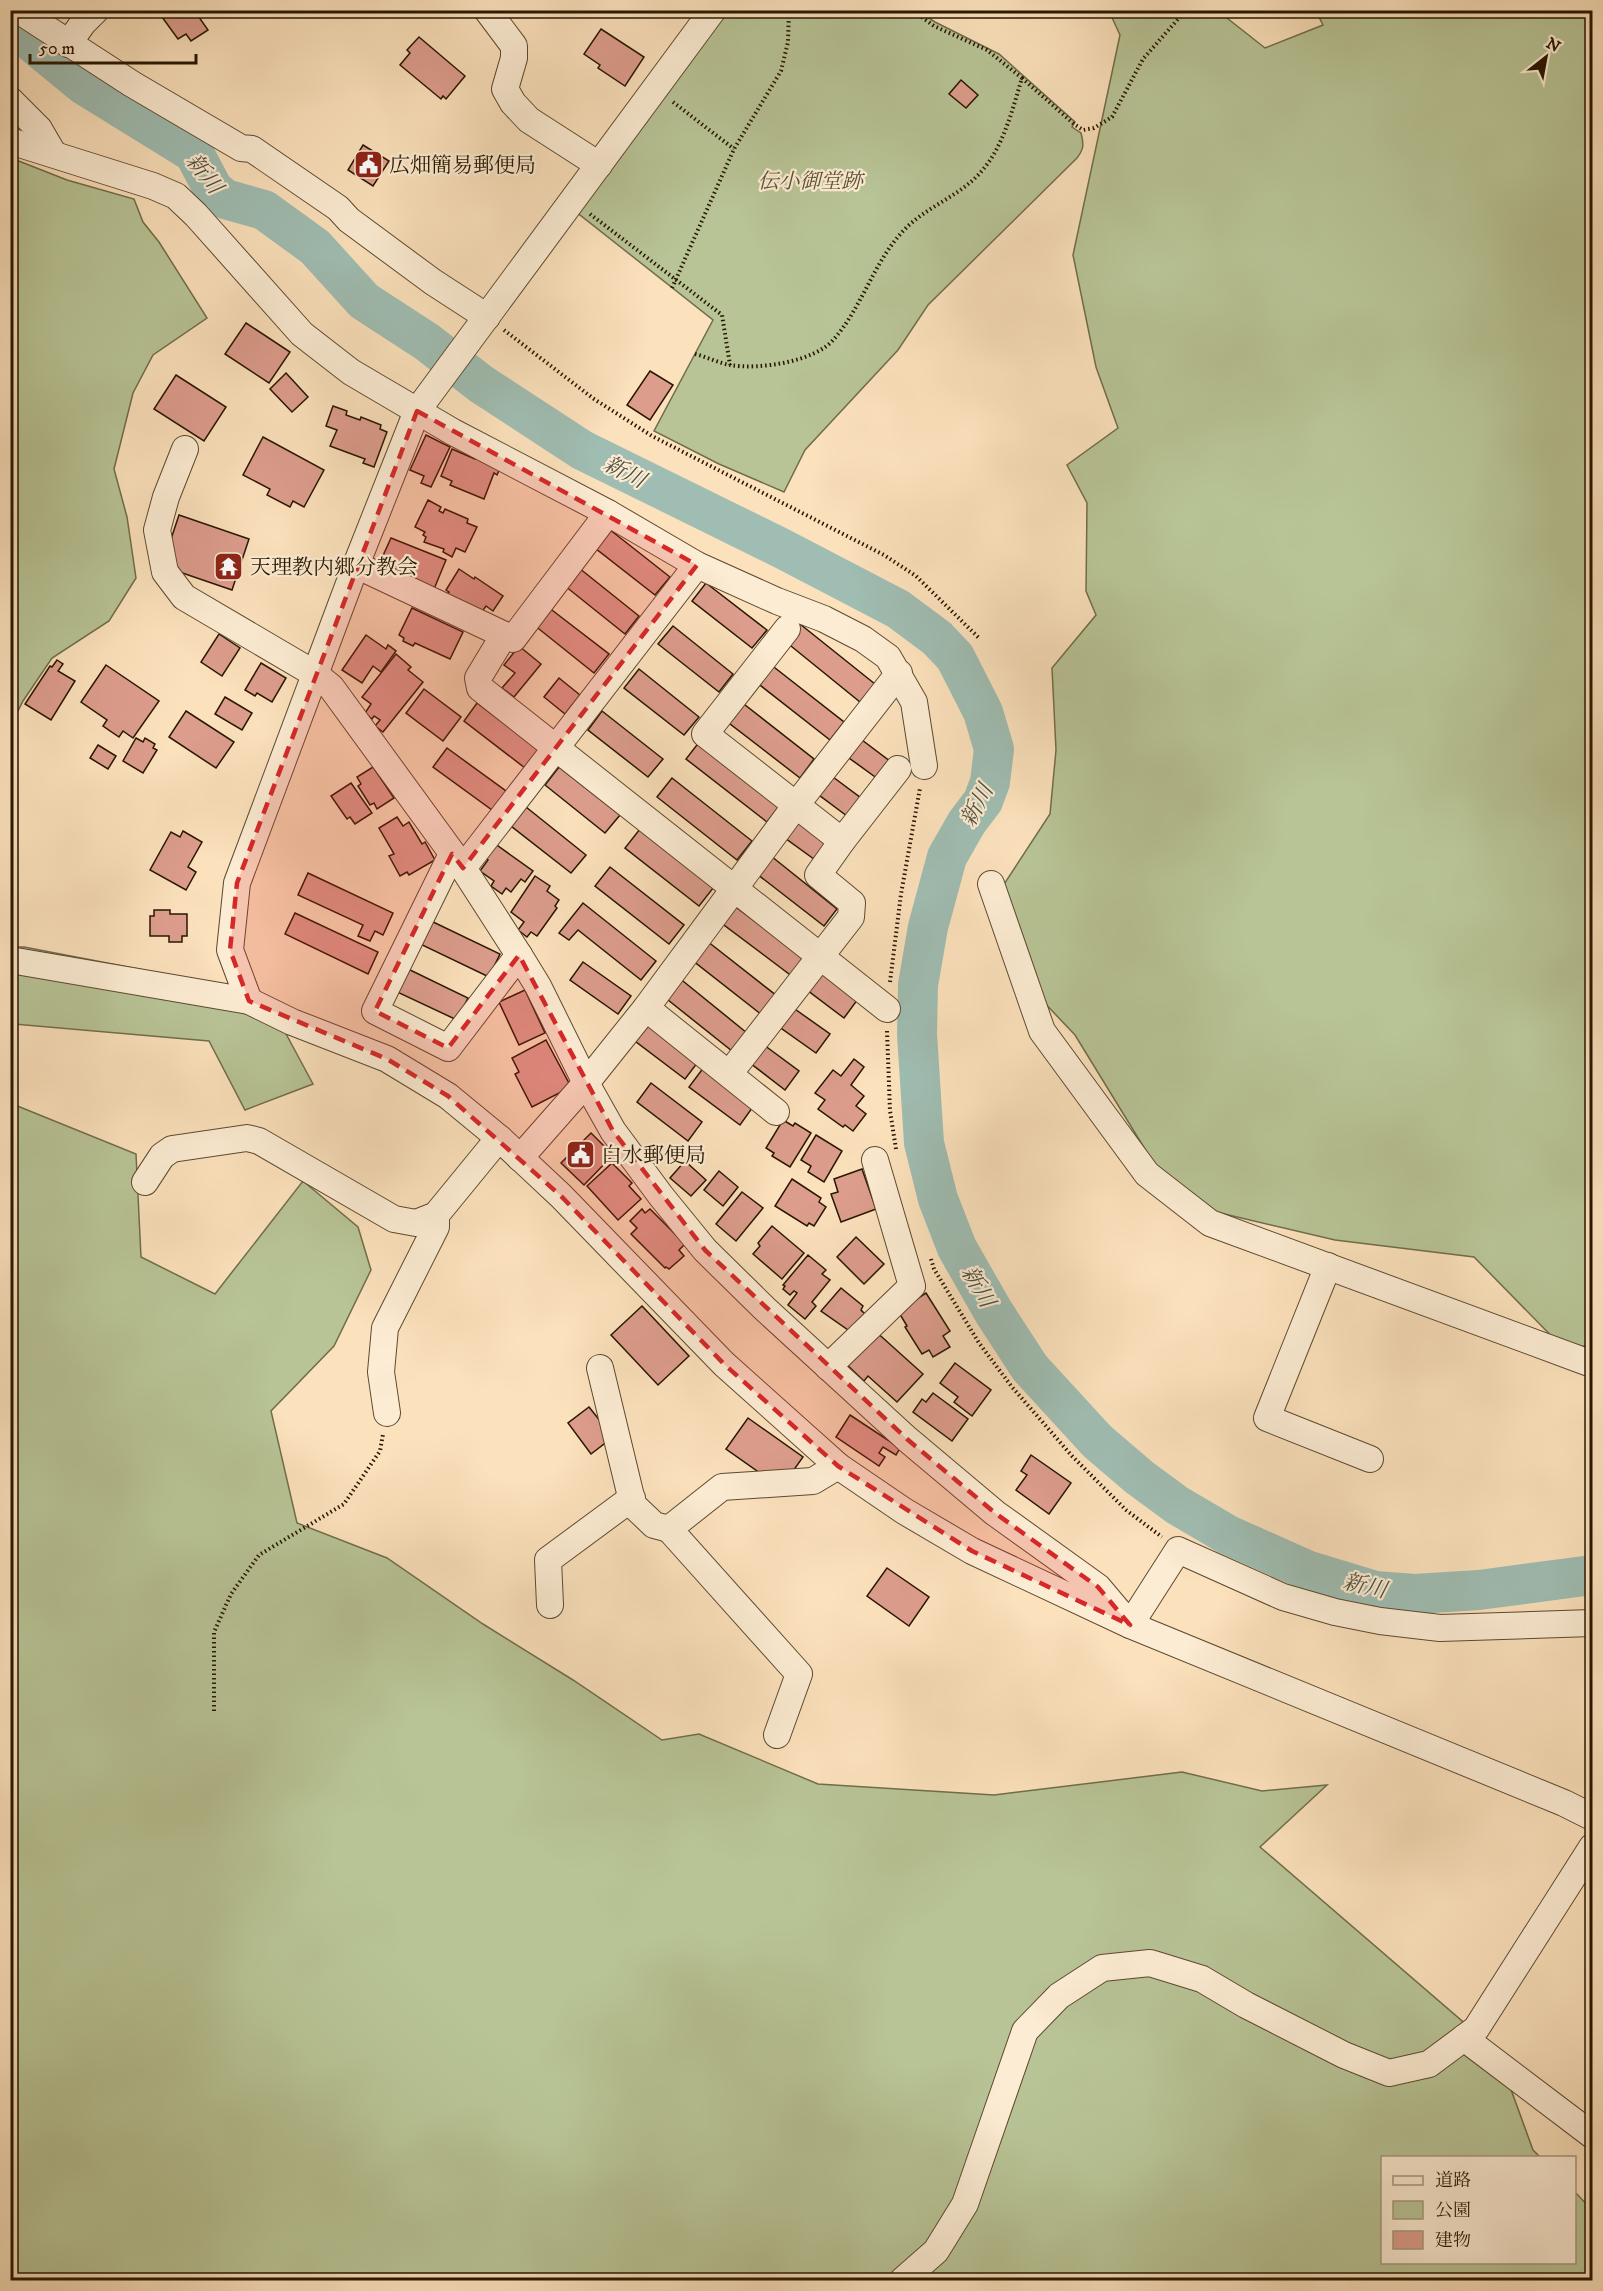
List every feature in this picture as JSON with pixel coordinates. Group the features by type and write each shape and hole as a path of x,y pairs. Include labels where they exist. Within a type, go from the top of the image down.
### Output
{"street":[{"path":"18,10 132,84 241,148 252,149 338,208 349,220 484,321"},
{"path":"69,44 83,23 96,10"},
{"path":"487,10 514,46 514,58 505,89 513,104 529,120 599,165"},
{"path":"249,1001 230,950 237,883 356,565 417,411 713,10"},
{"path":"10,100 39,129 53,153"},
{"path":"10,141 153,186 176,196 196,215 302,334 351,372 417,411 608,513 697,565 777,602 824,619 863,639 888,657 914,702 924,766"},
{"path":"185,449 166,497 157,530 165,572 184,597 315,674 331,687 458,861 519,955 538,986 586,1083 613,1131 661,1196 705,1250 828,1367 907,1439 995,1513 1098,1587 1130,1625"},
{"path":"356,565 513,639 608,513"},
{"path":"519,955 448,1048 375,1011 458,861 557,748 697,565"},
{"path":"787,629 705,734 842,841"},
{"path":"504,635 478,678 480,688 887,1009"},
{"path":"520,1158 586,1083 646,1008 796,805 899,673"},
{"path":"729,1074 850,917 852,903 818,875 898,769"},
{"path":"991,884 1042,1031 1147,1174 1210,1223 1593,1364"},
{"path":"10,960 249,1001 292,1022 387,1059 448,1096 499,1138 561,1196 724,1364 838,1466 904,1511 972,1551 1130,1625 1564,1803 1593,1817"},
{"path":"646,1008 776,1112"},
{"path":"145,1182 162,1156 172,1149 247,1138 259,1141 394,1219 416,1223 436,1215 499,1138"},
{"path":"828,1367 912,1286 875,1160"},
{"path":"387,1413 381,1372 385,1328 436,1227 436,1215"},
{"path":"1328,1266 1267,1418 1370,1459"},
{"path":"600,1368 633,1505 654,1525 669,1529 799,1674 777,1736"},
{"path":"669,1529 722,1487 813,1481 838,1466"},
{"path":"550,1605 548,1560 632,1498"},
{"path":"1130,1625 1178,1550 1283,1597 1335,1612 1380,1621 1440,1628 1593,1623"},
{"path":"903,2280 936,2251 965,2204 1025,2031 1059,1996 1102,1968 1150,1963 1202,1979 1246,2005 1344,2055 1389,2073 1429,2064 1476,2029 1593,1848"},
{"path":"1464,2038 1593,2135"}],"path":[{"path":"672,288 734,148 781,71 788,42 789,10"},
{"path":"912,10 934,26 987,50 1083,130 1094,128 1112,117 1143,59 1186,10"},
{"path":"1030,10 1078,10"},
{"path":"695,354 730,365 782,365 832,342 847,321 880,261 900,235 932,208 972,181 987,164 1008,127 1022,78"},
{"path":"655,89 734,148"},
{"path":"573,201 722,315 730,365"},
{"path":"484,321 594,399 652,436 884,555 916,576 980,639"},
{"path":"930,1258 934,1269 979,1343 1012,1387 1072,1456 1126,1510 1178,1550"},
{"path":"214,1711 214,1632 231,1594 259,1556 344,1504 380,1451 387,1413"}],"highlighted area":[{"path":"417,411 697,565 463,868 452,854 375,1011 448,1048 519,955 613,1131 705,1250 907,1439 995,1513 1098,1587 1130,1625 972,1551 838,1466 724,1364 561,1196 448,1096 387,1059 249,1001 230,950 237,883"}],"green space":[{"name":"伝小御堂跡","path":"724,11 918,11 999,54 1075,122 1072,127 1081,133 1083,140 1082,149 1077,158 928,305 898,350 805,450 784,492 719,464 654,431 713,320 575,211"},
{"path":"1109,11 1218,11 1265,48 1323,25 1316,11 1592,11 1592,1341 1570,1355 1474,1257 1335,1240 1178,1203 1075,1035 1021,978 993,901 1050,814 1056,750 1052,668 1096,615 1086,591 1087,503 1067,465 1118,428 1096,367 1073,255 1120,35"},
{"path":"11,158 67,180 134,199 143,222 159,242 207,318 153,355 133,393 114,469 127,517 136,578 109,621 52,658 23,701 11,725"},
{"path":"11,947 24,947 211,983 285,1032 313,1084 245,1110 209,1041 14,1024 11,1042"},
{"path":"10,1103 136,1154 141,1257 215,1294 303,1181 358,1227 371,1270 334,1346 271,1411 297,1523 387,1558 483,1624 573,1680 662,1740 699,1734 818,1784 994,1795 1182,1772 1262,1791 1327,1785 1260,1847 1497,2051 1533,2150 1539,2156 1381,2156 1381,2264 1576,2264 1576,2193 1592,2210 1592,2280 11,2280"}],"building":[{"path":"168,10 194,10 208,30 191,41 186,34 178,39 162,17"},
{"path":"601,29 644,57 625,86 598,68 600,65 584,54"},
{"path":"419,37 465,76 446,99 443,96 441,99 400,65 410,53 407,50"},
{"path":"961,80 978,95 966,108 949,94"},
{"path":"363,145 389,161 373,186 348,170"},
{"path":"246,323 290,352 269,383 225,354"},
{"path":"650,371 673,385 650,420 627,405"},
{"path":"286,373 308,397 292,412 270,389"},
{"path":"176,375 226,407 204,441 154,409"},
{"path":"333,406 347,411 346,415 360,420 361,417 381,425 380,429 387,432 374,467 363,463 365,459 330,446 337,430 326,426"},
{"path":"426,435 450,447 431,487 421,483 424,476 410,470"},
{"path":"263,437 324,470 304,507 293,501 290,507 267,495 270,489 243,475"},
{"path":"452,449 475,459 477,456 501,466 497,475 494,473 484,499 450,485 452,481 441,476"},
{"path":"428,500 441,507 439,511 443,513 445,509 468,519 467,523 477,527 465,552 456,548 452,557 443,552 444,549 424,542 425,532 415,527"},
{"path":"179,515 249,539 232,590 162,566"},
{"path":"609,529 670,577 655,595 595,548"},
{"path":"391,538 446,560 434,589 412,580 415,574 381,560"},
{"path":"579,568 639,616 625,634 565,586"},
{"path":"459,569 503,596 493,611 486,606 481,613 464,602 461,605 446,595 449,592 446,590"},
{"path":"706,583 767,630 752,648 692,601"},
{"path":"548,607 609,654 594,673 534,625"},
{"path":"412,608 463,632 450,659 415,643 413,646 403,641 404,638 399,635"},
{"path":"800,624 875,684 860,702 786,642"},
{"path":"673,626 733,674 719,692 658,644"},
{"path":"219,634 240,648 222,676 201,662"},
{"path":"366,635 386,649 388,645 396,651 381,672 373,666 362,683 342,670"},
{"path":"519,646 541,664 514,697 502,688 515,673 504,665"},
{"path":"396,654 411,667 408,670 423,682 383,732 375,726 380,720 374,716 372,719 365,713 371,704 362,697"},
{"path":"57,660 63,664 58,671 75,681 51,720 25,704 50,666 52,667"},
{"path":"261,663 286,678 272,702 257,693 255,696 245,690"},
{"path":"770,664 844,722 830,740 756,682"},
{"path":"106,665 159,701 133,738 123,731 119,737 103,726 107,720 81,702"},
{"path":"639,669 699,717 684,735 624,688"},
{"path":"559,678 580,695 565,714 544,697"},
{"path":"424,689 461,717 443,741 406,713"},
{"path":"225,697 252,713 242,730 215,714"},
{"path":"740,701 814,759 800,778 725,720"},
{"path":"477,703 539,750 525,768 464,721"},
{"path":"186,711 234,742 216,768 169,737"},
{"path":"602,711 663,759 648,777 588,730"},
{"path":"136,738 143,742 145,738 155,744 153,748 157,750 143,773 123,761"},
{"path":"862,740 891,762 878,779 849,758"},
{"path":"700,741 781,804 767,822 686,759"},
{"path":"98,745 116,756 108,769 90,758"},
{"path":"447,748 506,791 492,810 433,767"},
{"path":"373,767 394,798 377,809 374,803 370,805 358,786 361,784 357,777"},
{"path":"559,767 620,815 605,833 545,785"},
{"path":"833,777 861,798 847,816 819,795"},
{"path":"672,778 752,841 737,860 657,797"},
{"path":"351,783 372,813 355,824 350,817 347,819 331,796"},
{"path":"526,807 586,855 571,873 511,826"},
{"path":"397,817 403,826 409,822 422,844 425,842 435,860 409,875 407,872 400,876 389,856 394,854 379,828"},
{"path":"800,818 832,842 818,862 785,838"},
{"path":"640,829 714,887 699,906 625,848"},
{"path":"183,831 202,842 188,867 196,872 186,890 150,870 171,832 180,837"},
{"path":"494,843 533,871 525,882 521,879 511,892 506,888 502,894 491,886 494,881 480,871 488,860 484,857"},
{"path":"771,856 837,909 824,926 757,874"},
{"path":"610,867 684,925 669,944 595,886"},
{"path":"308,873 393,913 383,935 375,931 370,941 358,936 363,925 298,895"},
{"path":"535,876 550,886 547,891 559,900 555,906 557,908 537,936 531,932 527,937 518,930 524,922 511,912"},
{"path":"583,903 656,961 641,980 578,930 569,940 559,933"},
{"path":"733,905 807,960 793,977 720,922"},
{"path":"154,910 170,910 170,914 187,914 187,936 182,936 182,942 169,942 169,936 150,936 150,916 154,916"},
{"path":"295,913 378,952 368,974 285,934"},
{"path":"429,920 500,954 489,977 418,943"},
{"path":"707,941 777,996 762,1015 692,960"},
{"path":"583,962 631,996 618,1014 570,980"},
{"path":"406,968 468,998 457,1020 395,991"},
{"path":"821,972 858,999 844,1018 807,990"},
{"path":"678,977 747,1033 732,1051 663,996"},
{"path":"525,990 545,1033 519,1045 499,1002"},
{"path":"792,1007 830,1034 816,1053 778,1026"},
{"path":"644,1021 698,1062 685,1079 631,1038"},
{"path":"546,1040 571,1087 532,1107 515,1074 519,1072 512,1058"},
{"path":"764,1045 799,1071 785,1090 750,1063"},
{"path":"854,1059 864,1067 851,1085 864,1096 856,1106 866,1114 853,1131 845,1125 843,1127 818,1109 825,1100 815,1093 833,1070 841,1076"},
{"path":"704,1067 755,1104 740,1125 689,1087"},
{"path":"651,1083 702,1122 688,1141 637,1102"},
{"path":"783,1120 793,1126 795,1123 811,1133 790,1167 772,1156 774,1153 766,1148"},
{"path":"591,1133 613,1155 584,1185 561,1163"},
{"path":"816,1135 842,1151 824,1182 808,1172 811,1166 801,1160"},
{"path":"685,1161 706,1180 691,1196 670,1178"},
{"path":"612,1163 632,1183 629,1186 641,1199 618,1220 587,1186"},
{"path":"862,1169 876,1209 841,1222 831,1194 838,1192 834,1179"},
{"path":"719,1171 738,1187 723,1206 704,1190"},
{"path":"792,1179 821,1198 819,1202 826,1207 814,1226 809,1223 807,1226 775,1206"},
{"path":"742,1192 763,1208 736,1241 716,1224"},
{"path":"642,1209 645,1213 650,1209 685,1244 679,1250 684,1256 669,1269 665,1268 631,1234 637,1228 630,1221"},
{"path":"772,1226 804,1253 782,1279 753,1254 760,1246 758,1243"},
{"path":"856,1237 884,1264 864,1284 837,1257"},
{"path":"808,1255 826,1270 822,1274 830,1280 812,1302 816,1306 805,1319 788,1305 797,1293 794,1291 790,1295 783,1289 785,1286 783,1285"},
{"path":"841,1288 863,1306 861,1310 865,1314 851,1332 821,1311"},
{"path":"926,1293 950,1331 943,1336 950,1347 933,1357 929,1350 922,1354 898,1311"},
{"path":"642,1306 689,1356 658,1385 611,1335"},
{"path":"873,1329 923,1374 897,1402 868,1376 864,1381 844,1362"},
{"path":"955,1363 991,1390 972,1416 954,1402 958,1397 940,1383"},
{"path":"933,1393 968,1419 952,1441 913,1412 922,1399 926,1402"},
{"path":"589,1407 613,1437 591,1454 568,1423"},
{"path":"850,1415 900,1448 896,1455 883,1447 879,1453 885,1457 879,1466 836,1437"},
{"path":"748,1418 803,1457 781,1488 726,1449"},
{"path":"1031,1455 1071,1483 1049,1514 1016,1490 1027,1475 1021,1471"},
{"path":"887,1568 929,1597 909,1626 867,1596"}],"waterway":[{"name":"新川","path":"10,24 84,85 194,153 213,189 225,199 264,210 315,247 364,301 427,342 481,384 582,450 781,548 898,609 937,638 955,657 983,712 994,749 990,782 983,801 967,822 947,857 928,927 918,985 917,1034 924,1143 938,1199 957,1248 993,1311 1030,1368 1097,1441 1139,1477 1177,1505 1228,1535 1309,1571 1375,1591 1415,1594 1479,1590 1592,1575"}],"place":[{"name":"広畑簡易郵便局","path":"368,165"},
{"name":"天理教内郷分教会","path":"229,567"},
{"name":"白水郵便局","path":"580,1155"}]}
